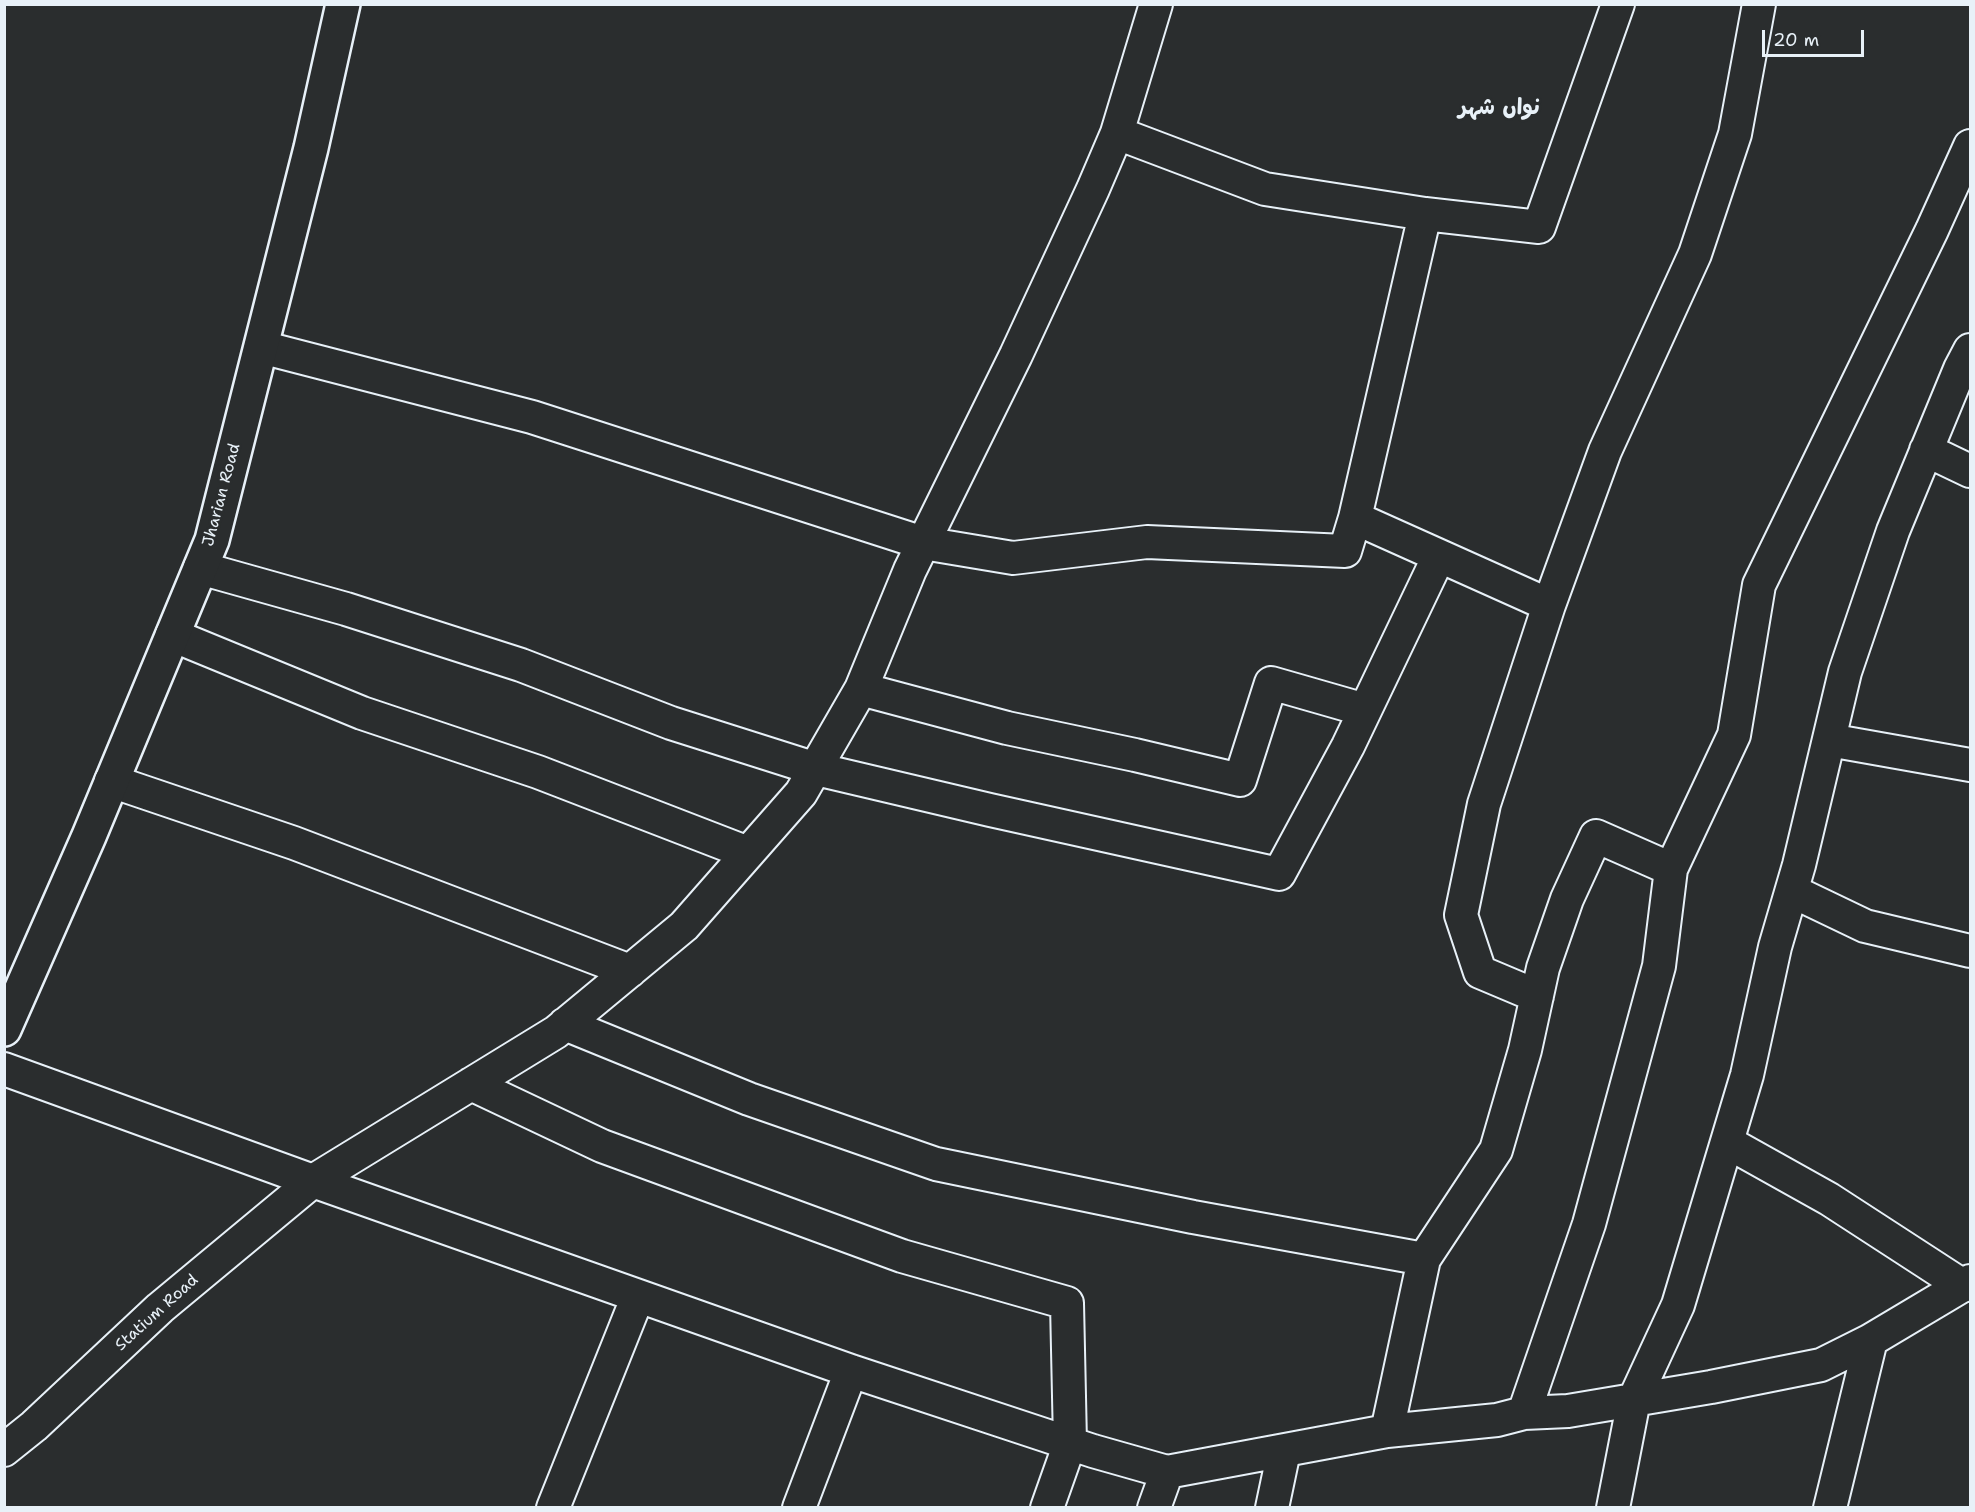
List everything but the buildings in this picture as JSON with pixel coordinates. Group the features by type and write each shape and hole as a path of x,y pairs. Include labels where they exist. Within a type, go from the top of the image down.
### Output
{"street":[{"name":"Jharian Road","path":"4,1029 212,540 311,148 343,4"},
{"name":"Statium Road","path":"4,1450 34,1426 160,1308 313,1181 556,1032 630,971 684,926 801,793 861,689 910,570 1016,355 1117,133 1156,4"},
{"path":"1117,133 1265,189 1425,214 1539,227 1618,4"},
{"path":"1537,996 1480,972 1461,915 1484,804 1548,606 1605,451 1695,254 1735,134 1759,4"},
{"path":"1524,1413 1589,1224 1659,966 1671,869 1734,735 1759,585 1971,146"},
{"path":"261,347 532,417 923,543 1013,558 1148,542 1345,551 1425,214"},
{"path":"1612,1508 1634,1400 1678,1305 1747,1075 1775,947 1792,891 1845,672 1893,531 1960,369 1971,350"},
{"path":"1926,450 1971,471"},
{"path":"1354,518 1548,606"},
{"path":"200,568 346,609 510,662 671,723 816,768 990,810 1279,874 1365,710 1439,556"},
{"path":"172,635 362,713 538,772 748,853"},
{"path":"861,689 1007,728 1135,754 1240,780 1271,683 1365,710"},
{"path":"1828,740 1971,765"},
{"path":"111,782 294,843 630,971"},
{"path":"1387,1431 1424,1259 1496,1150 1525,1050 1543,968 1567,899 1596,836 1671,869"},
{"path":"1792,891 1865,926 1971,951"},
{"path":"565,1024 749,1100 936,1164 1192,1217 1424,1259"},
{"path":"4,1070 851,1371 1070,1443 1167,1472 1387,1431 1497,1420 1524,1413 1568,1411 1711,1388 1821,1365 1871,1340 1967,1283 1829,1199 1727,1142"},
{"path":"471,1084 602,1146 902,1256 1067,1303 1070,1443 1047,1508"},
{"path":"553,1508 638,1296"},
{"path":"1830,1508 1871,1340"},
{"path":"799,1508 851,1371"},
{"path":"1272,1508 1284,1451"},
{"path":"1154,1508 1167,1472"}],"district":[{"name":"نواں شہر","path":"1500,108"}]}
